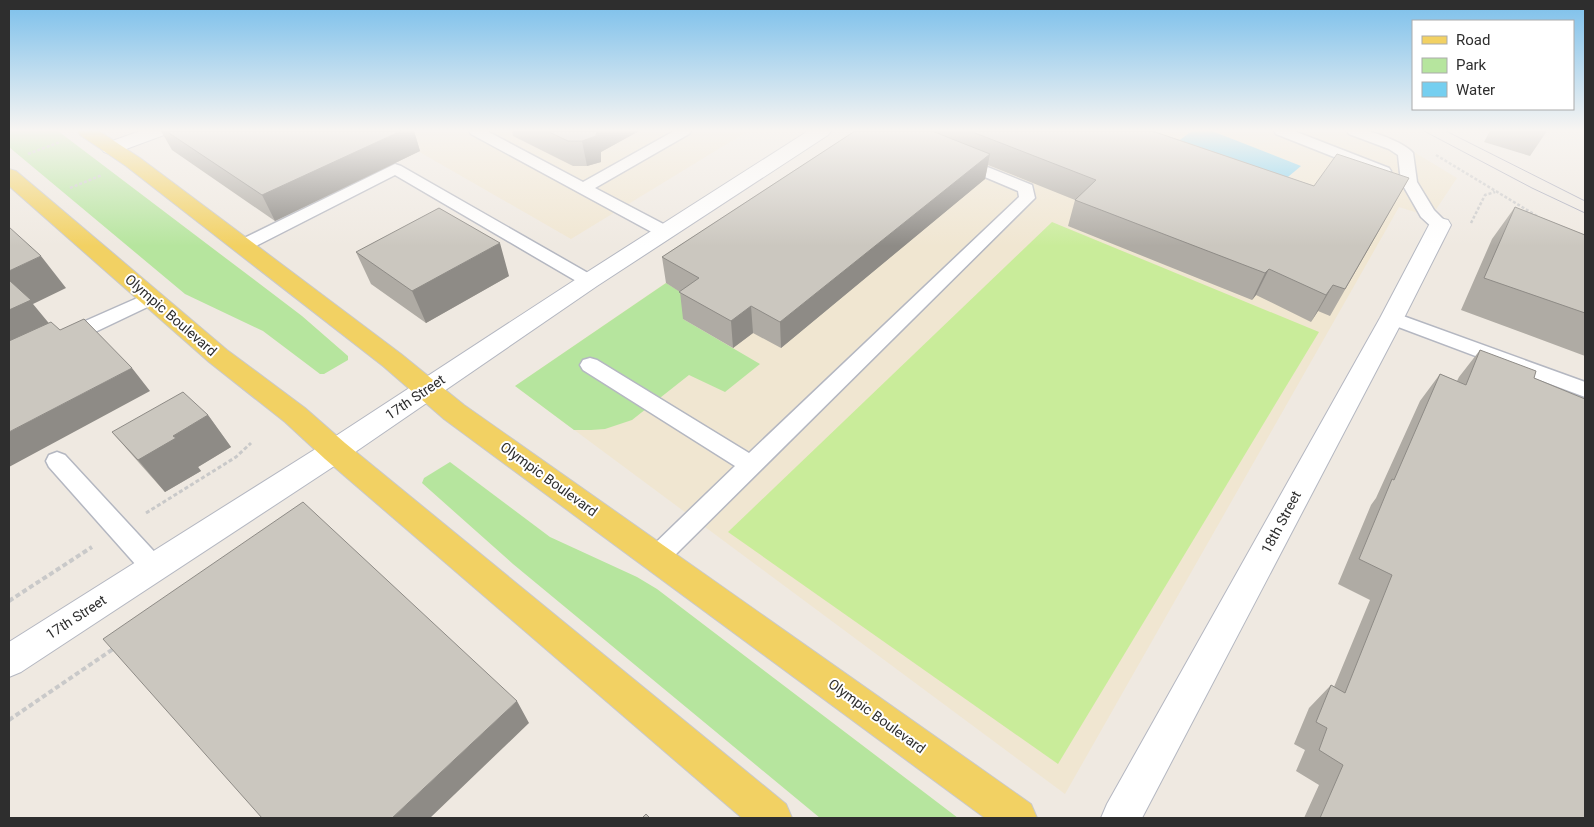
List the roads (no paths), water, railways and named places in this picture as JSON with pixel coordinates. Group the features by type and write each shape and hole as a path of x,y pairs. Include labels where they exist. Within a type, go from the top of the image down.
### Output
{"main road":[{"name":"Olympic Boulevard","path":"143,170 427,388 454,412 1017,818"},
{"name":"Olympic Boulevard","path":"12,182 218,356 295,415 334,451 772,818"}],"street":[{"name":"17th Street","path":"9,661 334,451 589,281 761,170"},
{"name":"18th Street","path":"1121,818 1440,226"}],"lane":[{"path":"242,246 394,170"},
{"path":"396,170 589,281"},
{"path":"547,170 665,232"},
{"path":"582,189 616,170"},
{"path":"657,557 1027,198 1026,188 980,170"},
{"path":"1378,170 1409,182"},
{"path":"1407,170 1409,182 1427,212 1440,226"},
{"path":"51,345 151,298"},
{"path":"1392,318 1585,390"},
{"path":"590,365 751,465"},
{"path":"57,461 153,567"}],"water":[{"path":"1208,170 1297,170 1270,192"}],"tram line":[{"path":"1497,170 1585,213"},
{"path":"1523,170 1585,201"}]}
